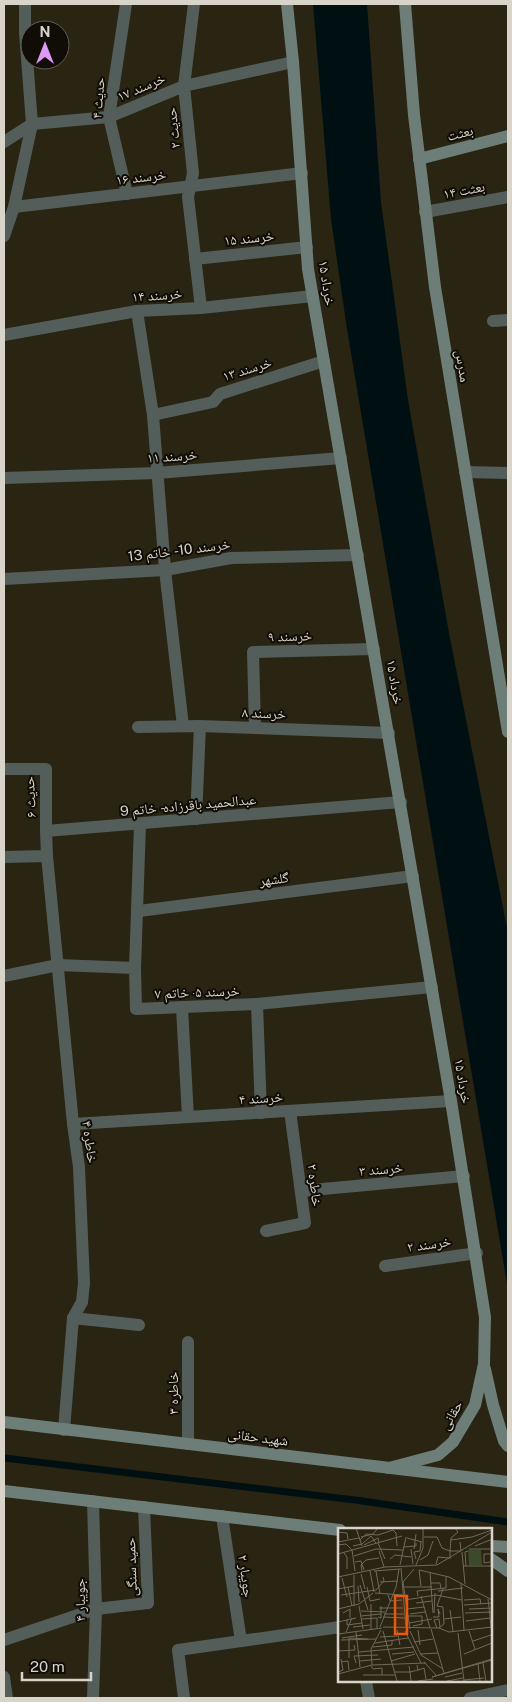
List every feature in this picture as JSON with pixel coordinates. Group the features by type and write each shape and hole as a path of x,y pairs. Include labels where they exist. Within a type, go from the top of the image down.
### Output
{"street":[{"path":"4,236 14,207 32,124 24,32 25,4"},
{"name":"حدیث ۴","path":"126,4 109,117 127,194"},
{"name":"حدیث ۲","path":"194,4 184,86 193,173 188,197 201,308"},
{"name":"۱۵ خرداد","path":"287,4 307,247 313,296 464,1176 485,1317 484,1364"},
{"name":"مدرس","path":"405,4 419,159 435,287 465,472 506,702 508,732"},
{"name":"خرسند ۱۷","path":"4,142 32,124 109,117 184,86 293,62"},
{"name":"بعثت","path":"419,159 508,136"},
{"name":"خرسند ۱۶","path":"14,207 302,173"},
{"name":"بعثت ۱۴","path":"426,212 508,197"},
{"name":"خرسند ۱۵","path":"195,259 307,247"},
{"name":"خرسند ۱۴","path":"4,335 137,311 201,308 313,296"},
{"path":"137,311 153,415 165,570 184,726"},
{"path":"493,321 508,320"},
{"name":"خرسند ۱۳","path":"153,415 213,402 220,394 324,361"},
{"name":"خرسند ۱۱","path":"4,478 157,473 341,458"},
{"path":"465,472 508,473"},
{"name":"خرسند 10 - خاتم 13","path":"4,579 165,570 232,558 358,555"},
{"name":"خرسند ۹","path":"255,728 253,652 374,649"},
{"path":"196,819 200,726"},
{"name":"خرسند ۸","path":"138,727 200,726 389,734"},
{"name":"حدیث ۶","path":"4,769 46,769 46,831"},
{"name":"عبدالحمید باقرزاده- خاتم 9","path":"46,831 401,802"},
{"path":"4,976 58,965 136,968 140,824"},
{"path":"4,857 47,856 46,831"},
{"name":"خاطره ۴","path":"47,856 72,1124 79,1167 84,1283 82,1302 72,1318 64,1430"},
{"name":"گلشهر","path":"138,911 413,876"},
{"name":"خرسند ۵- خاتم ۷","path":"136,968 136,1009 257,1004 432,987"},
{"path":"257,1004 261,1113"},
{"path":"182,1008 188,1117"},
{"name":"خرسند ۴","path":"72,1124 451,1101"},
{"name":"خاطره ۲","path":"266,1231 305,1223 290,1111"},
{"name":"خرسند ۳","path":"301,1191 464,1176"},
{"name":"خرسند ۲","path":"385,1266 476,1253"},
{"path":"72,1318 139,1325"},
{"name":"خاطره ۳","path":"188,1342 188,1444"},
{"path":"484,1364 493,1405 504,1442 508,1446"},
{"name":"حقانی","path":"389,1468 438,1455 453,1442 475,1404 484,1364"},
{"name":"شهید حقانی","path":"4,1422 508,1482"},
{"path":"4,1491 338,1530"},
{"name":"جویبار ۴","path":"93,1501 96,1609 93,1698"},
{"name":"حمید سنگی","path":"96,1609 148,1603 144,1507"},
{"name":"جویبار ۲","path":"222,1516 241,1641"},
{"path":"492,1546 508,1547"},
{"path":"492,1560 508,1572"},
{"path":"4,1640 96,1609"},
{"path":"184,1698 178,1650 338,1627"},
{"path":"366,1682 369,1698"},
{"path":"470,1698 508,1690"}],"shaded area":[{"path":"313,4 367,4 381,202 408,400 449,633 508,933 508,1290 347,329 331,219"}],"waterway":[{"path":"4,1458 355,1500 508,1522"}]}
